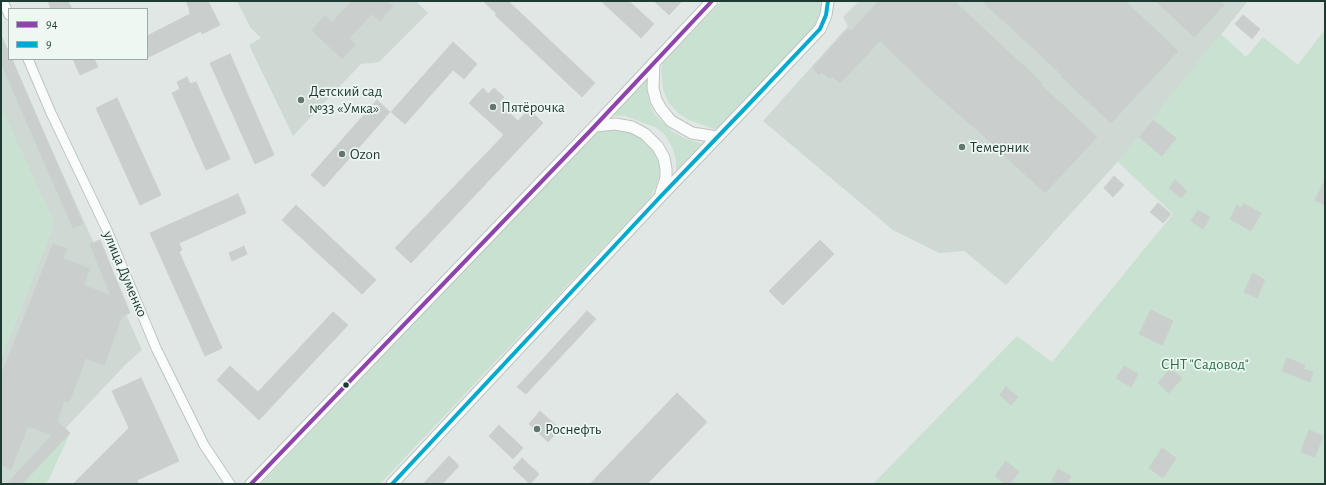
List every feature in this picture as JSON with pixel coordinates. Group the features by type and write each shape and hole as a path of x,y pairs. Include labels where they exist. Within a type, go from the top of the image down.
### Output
{"street":[{"path":"3,1 8,13"},
{"path":"250,484 595,126 712,1"},
{"path":"392,484 661,196 820,29 826,15 828,1"},
{"name":"улица Думенко","path":"28,60 51,113 107,230 156,348 204,445 230,484"},
{"path":"654,63 653,88 661,109 671,121 692,134 717,137"},
{"path":"595,126 615,124 632,128 645,134 658,147 664,158 666,169 666,178 661,196"}],"shaded area":[{"name":"Детский сад №33 «Умка»","path":"237,1 416,1 428,13 379,62 361,64 293,136 249,45 261,38 250,27"},
{"name":"Темерник","path":"859,1 1248,1 1123,156 1006,285 964,251 939,253 893,230 763,121 848,26 843,17"},
{"path":"1,36 8,60 11,60 142,350 126,364 13,484 1,484 1,358 54,224 1,108"}],"green space":[{"path":"722,1 819,1 822,9 816,27 719,128 714,129 689,120 678,113 668,102 663,89 661,70 663,62"},
{"name":"СНТ \"Садовод\"","path":"1325,29 1325,484 873,484 1017,336 1052,362 1173,214 1118,162 1221,34 1246,57 1263,37 1298,65"},
{"path":"649,74 649,101 654,114 673,132 687,139 703,144 676,171 676,161 673,149 665,135 655,127 625,116 607,115"},
{"path":"1,108 54,224 1,358"},
{"path":"617,128 630,130 649,143 656,154 660,165 659,177 650,198 380,484 261,484 591,135"},
{"path":"70,433 48,481 44,484 22,484"}],"building":[{"path":"48,1 68,1 72,8 51,8"},
{"path":"186,1 208,1 220,25 202,34 201,31 148,58 148,35 190,14"},
{"path":"352,1 388,1 393,6 380,21 372,14 349,38 355,45 342,59 312,30 325,16 332,22"},
{"path":"483,1 508,1 595,83 582,97 495,15 497,14"},
{"path":"601,1 629,1 654,24 641,38"},
{"path":"654,1 682,1 669,15"},
{"path":"879,1 954,1 1042,83 1040,84 1097,137 1045,193 929,88 880,41 840,83 832,76 830,79 822,72 819,75 812,68 848,29 851,31"},
{"path":"982,1 1125,1 1178,51 1111,123 1061,76 1062,75"},
{"path":"1156,1 1219,1 1224,5 1194,37"},
{"path":"1243,15 1260,29 1252,39 1235,24"},
{"path":"1,35 8,51 8,60 12,60 83,224 73,228 1,63"},
{"path":"453,42 477,64 464,79 453,70 405,124 391,112"},
{"path":"230,54 274,155 255,164 210,63"},
{"path":"73,60 94,60 98,67 80,75"},
{"path":"187,77 190,84 196,82 230,159 206,170 172,93 180,89 177,82"},
{"path":"483,88 488,94 494,88 504,97 499,103 518,121 529,109 543,123 411,263 395,248 504,135 469,103"},
{"path":"117,98 161,195 140,205 96,108"},
{"path":"377,100 390,112 324,187 311,175"},
{"path":"1153,120 1176,138 1162,156 1139,137"},
{"path":"1114,176 1124,185 1113,197 1104,188"},
{"path":"1175,180 1187,191 1181,198 1169,188"},
{"path":"1325,180 1325,205 1315,200"},
{"path":"238,194 246,213 179,243 182,250 179,252 222,348 205,356 150,233"},
{"path":"1158,203 1171,214 1163,223 1150,212"},
{"path":"1244,204 1261,213 1251,231 1230,219 1237,205 1242,208"},
{"path":"296,205 376,280 362,294 282,220"},
{"path":"1198,210 1210,217 1203,229 1191,221"},
{"path":"100,240 130,313 122,316 104,365 86,358 69,402 64,401 57,421 70,433 22,484 7,484 52,435 28,426 11,469 1,465 1,376 53,244 67,249 63,258 90,269 83,285 111,296 90,244"},
{"path":"820,240 834,254 783,305 769,291"},
{"path":"244,246 247,254 232,261 229,253"},
{"path":"1253,273 1265,280 1257,298 1244,292"},
{"path":"1151,310 1173,321 1162,345 1139,334"},
{"path":"587,311 596,319 526,394 517,387"},
{"path":"333,312 348,325 259,420 217,380 230,366 258,392"},
{"path":"1287,358 1305,365 1303,369 1313,372 1310,382 1282,371"},
{"path":"1124,366 1138,374 1131,387 1116,378"},
{"path":"1170,368 1182,378 1169,393 1158,383"},
{"path":"141,378 179,461 137,480 138,484 73,484 129,428 112,391"},
{"path":"1006,387 1018,397 1011,405 1000,395"},
{"path":"677,393 707,422 647,484 590,484"},
{"path":"540,411 560,429 548,442 529,424"},
{"path":"499,425 523,448 513,459 489,436"},
{"path":"1309,430 1323,436 1315,457 1301,452"},
{"path":"1162,448 1176,458 1163,478 1149,468"},
{"path":"449,456 459,466 442,484 423,484"},
{"path":"522,458 539,474 530,484 513,468"},
{"path":"1006,461 1019,472 1010,484 1005,484 995,476"},
{"path":"1058,469 1071,476 1067,484 1057,484 1052,481"}],"transit line":[{"name":"94","path":"251,484 593,128 712,1"},
{"name":"9","path":"392,484 661,196 820,29 826,15 828,1"}],"place":[{"name":"Детский сад №33 «Умка»","path":"301,100"},
{"name":"Пятёрочка","path":"493,107"},
{"name":"Темерник","path":"962,147"},
{"name":"Ozon","path":"342,154"},
{"name":"Роснефть","path":"537,429"}]}
